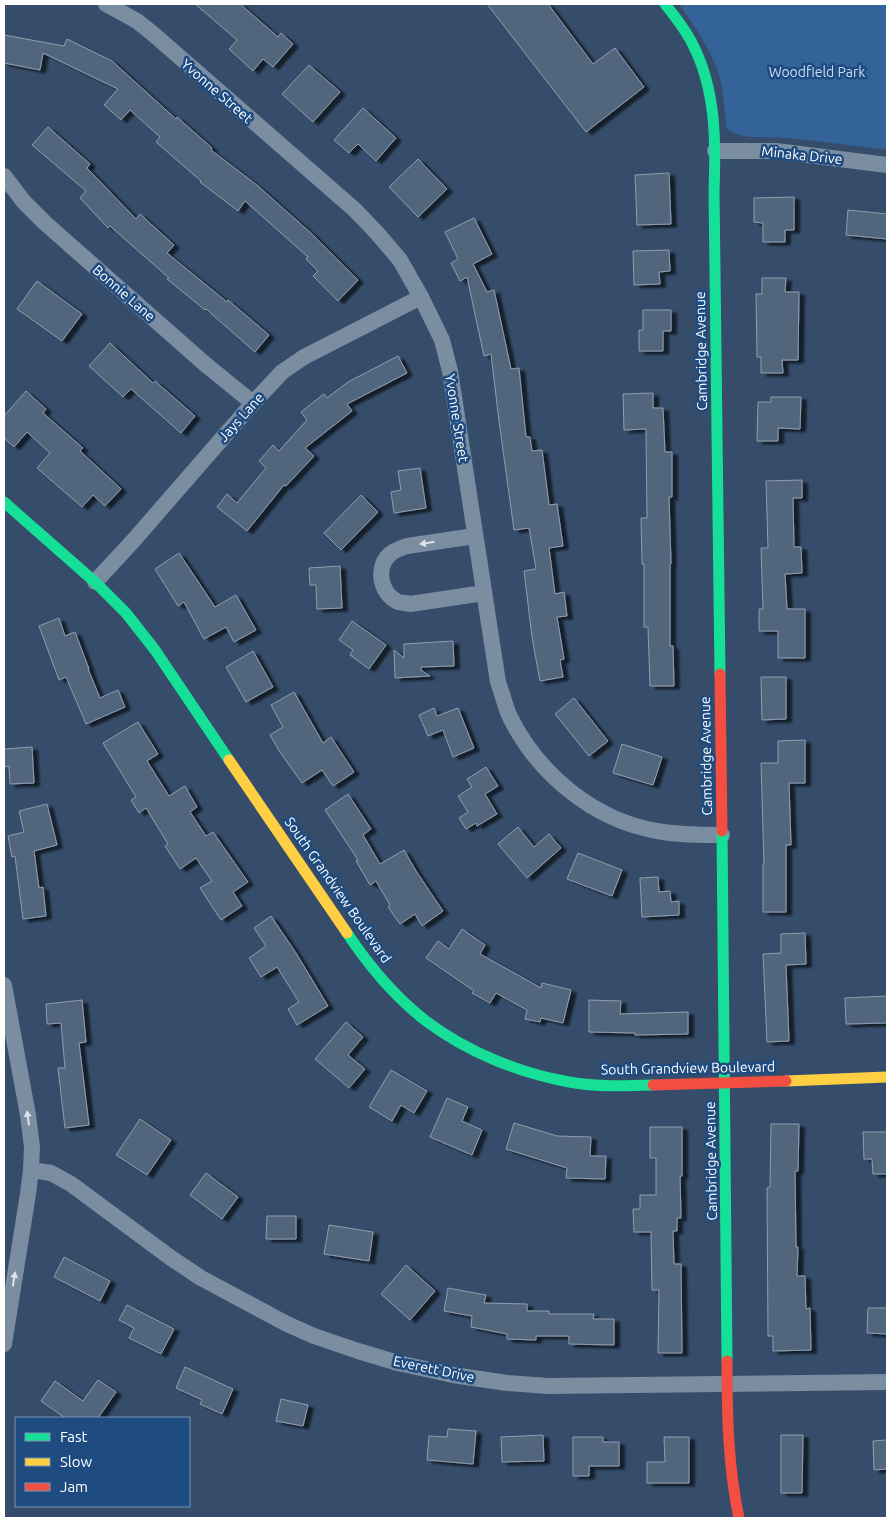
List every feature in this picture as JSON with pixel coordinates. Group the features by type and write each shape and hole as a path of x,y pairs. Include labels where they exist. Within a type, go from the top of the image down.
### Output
{"street":[{"name":"Yvonne Street","path":"106,4 137,21 152,33 355,210 378,233 400,260 422,297 442,340 450,370 498,682 509,714 528,748 551,775 573,794 598,810 656,831 688,835 722,835"},
{"name":"Cambridge Avenue","path":"665,4 694,46 702,68 709,94 715,151 727,1384 730,1461 733,1490 739,1518"},
{"name":"Minaka Drive","path":"715,151 776,151 887,165"},
{"name":"Bonnie Lane","path":"4,176 24,202 45,223 205,364 253,402"},
{"name":"Jays Lane","path":"96,582 253,402 282,372 304,357 422,297"},
{"name":"South Grandview Boulevard","path":"4,502 96,582 126,613 154,650 358,950 396,993 426,1020 459,1042 522,1070 546,1077 590,1084 618,1086 887,1077"},
{"path":"476,536 407,546 397,550 389,555 384,563 381,580 392,598 410,604 484,593"},
{"path":"4,985 28,1115 32,1147 32,1170 4,1344"},
{"name":"Everett Drive","path":"32,1170 50,1173 71,1184 172,1258 220,1289 314,1336 398,1363 453,1375 507,1383 548,1386 887,1382"}],"green space":[{"name":"Woodfield Park","path":"679,4 887,4 887,150 800,139 748,137 727,129 722,89 716,65 702,38"}],"building":[{"path":"195,4 240,4 278,37 281,33 293,44 273,67 263,59 253,71 229,49 237,40"},
{"path":"487,4 548,4 593,64 615,48 644,87 586,132"},
{"path":"4,35 64,46 67,39 112,61 176,119 177,117 212,148 211,150 258,186 313,235 358,280 338,301 313,276 318,271 306,259 308,257 245,201 238,211 200,182 156,142 160,137 130,110 121,120 104,105 118,89 43,53 40,70 4,63"},
{"path":"309,65 340,92 313,122 282,94"},
{"path":"363,108 396,138 376,161 358,144 349,153 334,140"},
{"path":"48,127 90,164 87,168 136,219 140,214 174,245 167,253 227,302 228,300 269,335 255,352 206,309 167,279 169,278 110,226 108,228 80,198 86,191 32,145"},
{"path":"418,159 447,189 418,217 389,187"},
{"path":"669,173 671,224 637,225 635,175"},
{"path":"794,197 794,230 785,230 785,242 763,242 763,223 754,222 754,198"},
{"path":"848,210 887,214 887,239 846,235"},
{"path":"474,218 492,254 473,264 487,292 494,290 511,369 519,368 526,437 530,437 532,451 542,450 549,505 557,504 563,546 549,548 555,594 564,592 567,616 557,617 564,659 560,660 563,677 540,681 532,637 524,571 536,569 529,528 514,530 491,354 484,356 467,277 460,281 451,263 458,259 445,232"},
{"path":"669,250 670,271 659,272 660,284 634,285 633,251"},
{"path":"762,278 786,278 785,292 799,292 798,360 782,360 783,373 761,373 761,357 757,357 756,294 762,294"},
{"path":"37,281 82,314 62,341 17,309"},
{"path":"643,310 671,310 671,331 663,331 663,351 639,351 639,330 643,330"},
{"path":"110,343 153,383 155,381 195,416 181,433 131,389 123,397 89,366"},
{"path":"398,356 407,373 347,404 352,411 305,448 314,456 286,486 284,485 247,531 217,507 227,494 237,503 266,468 259,461 273,445 279,451 307,420 301,412 324,394 327,398 348,382"},
{"path":"26,391 46,409 43,413 83,448 80,451 121,489 105,506 93,495 82,507 37,468 50,453 27,432 14,447 4,438 4,416"},
{"path":"653,393 653,408 663,408 665,452 672,452 672,497 669,497 671,564 670,646 673,646 674,686 650,686 648,627 644,627 644,564 642,564 641,518 647,518 646,429 624,430 623,394"},
{"path":"771,397 801,397 800,429 778,428 778,441 757,441 758,402 771,402"},
{"path":"420,468 426,508 394,513 391,492 401,490 398,471"},
{"path":"802,480 802,498 793,498 794,547 801,547 802,573 785,574 787,609 805,609 805,658 778,658 778,631 759,631 759,609 763,609 761,548 768,548 766,481"},
{"path":"361,495 378,512 341,550 324,533"},
{"path":"179,553 215,607 236,595 256,630 234,642 226,627 204,639 184,602 178,606 155,569"},
{"path":"340,566 342,608 317,609 316,585 310,585 309,568"},
{"path":"59,618 65,636 75,632 100,698 118,690 125,707 86,724 66,677 59,680 39,626"},
{"path":"352,621 386,645 369,669 350,655 353,650 339,640"},
{"path":"453,641 454,666 421,667 421,670 430,676 395,678 394,650 404,658 404,644"},
{"path":"253,651 273,687 246,702 226,667"},
{"path":"761,677 786,677 786,719 762,720"},
{"path":"294,692 323,743 331,737 354,772 333,786 322,770 302,783 270,735 283,727 271,705"},
{"path":"574,698 608,741 589,756 555,714"},
{"path":"434,708 437,716 458,708 474,748 453,757 443,730 428,736 419,715"},
{"path":"138,722 158,754 147,761 169,796 185,786 197,807 190,812 206,836 213,832 248,882 233,892 242,906 221,920 200,888 212,881 196,858 180,869 165,846 168,844 146,808 139,813 131,800 136,797 103,743"},
{"path":"805,740 805,783 789,783 791,845 786,845 786,912 763,912 764,864 761,763 778,763 778,741"},
{"path":"622,744 662,757 653,785 613,773"},
{"path":"32,747 34,783 10,784 9,766 4,767 4,749"},
{"path":"486,767 498,786 485,794 497,814 477,826 476,823 466,829 459,818 468,812 458,796 472,787 467,779"},
{"path":"348,794 371,829 363,835 380,864 404,850 443,911 422,926 415,914 400,924 388,907 390,905 376,881 370,885 356,861 358,860 325,810"},
{"path":"47,804 57,845 34,851 39,888 43,887 46,916 23,919 15,856 12,857 8,836 24,832 19,811"},
{"path":"518,827 534,847 549,834 561,848 527,878 498,844"},
{"path":"578,853 622,870 612,896 567,879"},
{"path":"658,877 659,892 670,891 671,902 679,901 679,915 642,917 640,878"},
{"path":"271,916 328,1006 297,1025 288,1009 299,1002 277,967 261,977 249,958 266,946 254,928"},
{"path":"462,929 485,945 480,954 541,988 542,983 571,990 563,1023 541,1018 540,1022 525,1019 527,1010 496,993 490,1003 472,993 474,991 426,958 438,941 449,949"},
{"path":"805,933 806,964 786,965 789,1041 767,1042 763,954 781,953 781,934"},
{"path":"887,996 887,1023 846,1024 845,998"},
{"path":"82,1000 86,1042 79,1043 89,1125 65,1128 58,1068 65,1068 61,1023 47,1024 46,1004"},
{"path":"589,1000 621,1001 620,1014 688,1012 688,1034 635,1035 635,1033 589,1032"},
{"path":"346,1022 363,1037 348,1055 365,1069 349,1088 315,1059"},
{"path":"391,1070 427,1091 414,1113 401,1105 392,1121 369,1107"},
{"path":"447,1098 468,1107 462,1121 482,1130 472,1155 430,1137"},
{"path":"140,1119 171,1140 147,1175 116,1155"},
{"path":"514,1123 557,1136 591,1137 590,1156 606,1156 605,1179 566,1178 567,1168 506,1149"},
{"path":"771,1124 799,1124 798,1171 795,1171 796,1247 798,1247 797,1276 805,1276 806,1309 810,1308 811,1350 773,1351 773,1336 768,1336 767,1188 770,1187"},
{"path":"650,1127 682,1127 681,1218 677,1218 677,1231 673,1231 674,1264 681,1264 682,1353 658,1353 659,1290 652,1290 651,1232 634,1232 633,1209 640,1209 640,1195 656,1195 656,1158 650,1158"},
{"path":"863,1132 887,1132 887,1174 873,1174 872,1159 864,1159"},
{"path":"206,1173 238,1197 222,1219 190,1195"},
{"path":"267,1216 296,1216 296,1239 266,1239"},
{"path":"329,1225 373,1232 369,1261 324,1254"},
{"path":"64,1257 110,1281 100,1301 54,1277"},
{"path":"406,1265 435,1291 410,1320 381,1294"},
{"path":"448,1288 486,1295 484,1303 527,1304 527,1311 549,1311 549,1314 594,1314 593,1319 614,1319 614,1345 569,1344 569,1336 536,1336 536,1340 507,1339 507,1334 471,1327 472,1316 444,1311"},
{"path":"127,1305 174,1329 161,1354 129,1338 134,1328 119,1320"},
{"path":"868,1308 887,1308 887,1334 867,1333"},
{"path":"185,1367 233,1389 222,1414 200,1404 202,1400 176,1388"},
{"path":"98,1380 116,1392 99,1417 64,1417 41,1401 55,1381 83,1401"},
{"path":"281,1399 308,1405 303,1426 276,1421"},
{"path":"448,1429 476,1431 473,1464 427,1460 429,1436 447,1437"},
{"path":"543,1435 544,1461 502,1462 501,1437"},
{"path":"781,1435 803,1435 802,1493 781,1493"},
{"path":"573,1437 603,1437 603,1442 619,1442 619,1466 589,1466 589,1476 573,1476"},
{"path":"664,1437 689,1437 689,1483 647,1483 647,1462 665,1462"},
{"path":"887,1440 887,1469 874,1470 873,1441"}],"traffic: fast":[{"path":"665,4 687,34 701,62 713,116 715,154 720,674"},
{"path":"4,502 95,582 126,613 155,650 229,760"},
{"path":"722,831 727,1361"},
{"path":"347,933 373,969 404,1002 426,1021 476,1052 531,1073 569,1082 622,1086 653,1085"}],"traffic: slow":[{"path":"229,760 347,933"},
{"path":"786,1081 887,1077"}],"traffic: jam":[{"path":"720,674 722,831"},
{"path":"653,1085 786,1081"},
{"path":"727,1361 730,1460 739,1518"}]}
